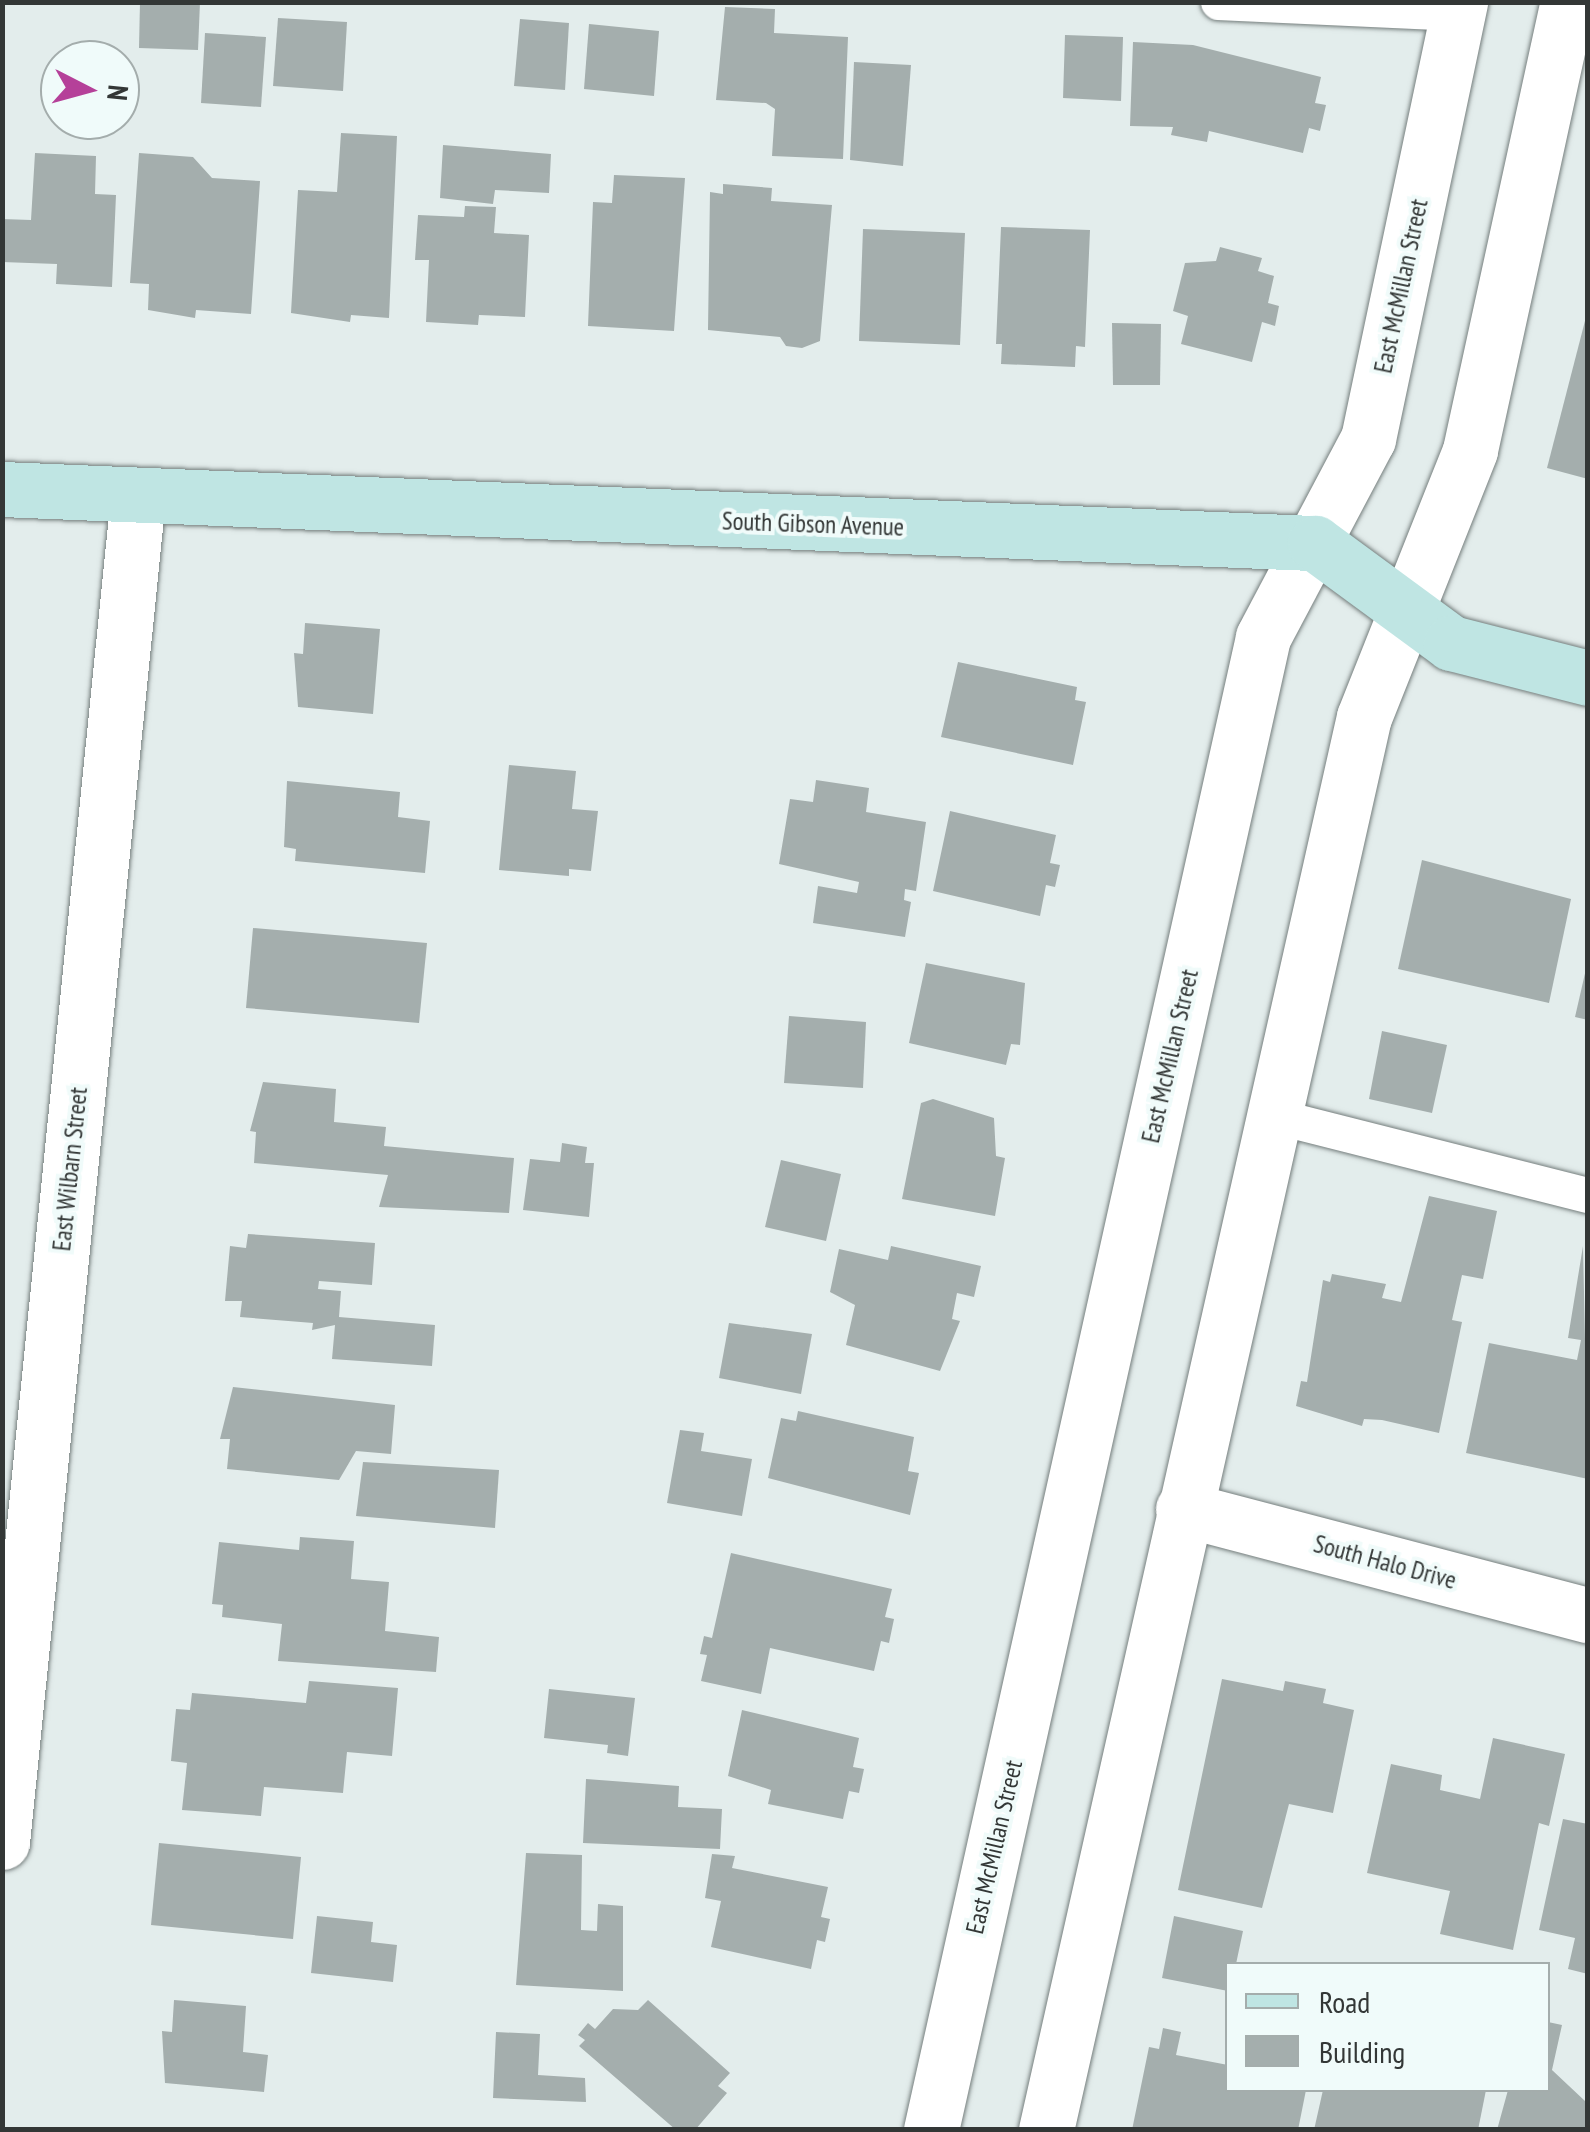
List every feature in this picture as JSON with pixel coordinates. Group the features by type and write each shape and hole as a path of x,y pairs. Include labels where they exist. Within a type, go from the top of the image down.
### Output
{"street":[{"path":"1046,2130 1364,717 1470,450 1568,2"},
{"name":"East McMillan Street","path":"931,2130 1264,637 1368,439 1459,8"},
{"name":"South Gibson Avenue","path":"2,489 1315,543"},
{"name":"East Wilbarn Street","path":"2,1842 138,497"},
{"path":"1315,543 1451,642 1588,678"},
{"name":"South Halo Drive","path":"1183,1509 1588,1615"}],"lane":[{"path":"1218,2 1459,8"},
{"path":"1272,1115 1588,1195"}],"building":[{"path":"140,2 200,2 198,50 140,48"},
{"path":"725,7 775,9 774,33 848,37 843,159 772,156 775,109 766,103 716,100"},
{"path":"278,18 347,22 343,91 273,86"},
{"path":"520,19 569,23 565,90 514,86"},
{"path":"589,24 659,31 654,96 584,89"},
{"path":"205,33 266,37 261,107 201,103"},
{"path":"1065,35 1123,37 1121,101 1063,98"},
{"path":"1133,42 1193,45 1321,77 1315,103 1326,105 1320,131 1309,128 1303,153 1209,131 1207,142 1171,135 1173,127 1130,126"},
{"path":"854,62 911,65 903,166 850,160"},
{"path":"341,133 397,136 389,318 351,315 350,322 291,313 298,190 337,192"},
{"path":"443,145 551,154 549,193 495,190 493,204 440,198"},
{"path":"35,153 96,156 95,194 116,195 112,287 56,284 57,264 2,262 2,219 31,220"},
{"path":"139,153 193,157 212,178 260,181 251,314 196,310 195,318 148,310 149,284 130,283"},
{"path":"614,175 685,178 674,331 588,326 593,202 612,203"},
{"path":"723,184 772,188 771,201 832,205 820,341 802,348 786,346 780,337 708,330 710,192 723,194"},
{"path":"465,206 496,207 494,233 529,235 525,317 479,315 478,325 426,322 429,260 415,260 418,215 464,217"},
{"path":"1001,227 1090,230 1085,347 1076,346 1075,367 1001,364 1002,344 996,344"},
{"path":"863,229 965,233 960,345 859,341"},
{"path":"1220,247 1262,258 1258,271 1274,276 1268,303 1279,306 1275,326 1262,322 1252,362 1181,344 1188,316 1173,311 1185,263 1216,261"},
{"path":"1588,317 1588,479 1547,468"},
{"path":"1112,323 1161,324 1160,385 1113,385"},
{"path":"305,623 380,629 373,714 298,707 294,653 303,654"},
{"path":"958,662 1077,687 1075,700 1086,702 1073,765 941,737"},
{"path":"509,765 576,771 572,809 598,811 591,871 569,869 569,876 499,870"},
{"path":"816,780 869,788 866,812 926,822 916,891 905,889 904,900 911,902 905,937 813,923 818,886 857,893 859,882 779,864 790,799 813,802"},
{"path":"287,781 400,792 398,817 430,821 425,873 295,861 296,849 284,847"},
{"path":"950,811 1056,835 1050,863 1060,865 1055,887 1046,885 1040,916 933,891"},
{"path":"1422,860 1571,899 1549,1003 1398,969"},
{"path":"253,928 427,943 419,1023 246,1008"},
{"path":"926,963 1025,983 1020,1045 1011,1044 1006,1065 909,1043"},
{"path":"1588,969 1588,1020 1575,1017"},
{"path":"789,1016 866,1022 863,1088 784,1083"},
{"path":"1382,1031 1447,1045 1432,1113 1369,1099"},
{"path":"263,1082 336,1089 334,1122 386,1127 384,1146 514,1158 509,1213 379,1207 388,1175 254,1163 256,1132 250,1131"},
{"path":"933,1099 994,1118 996,1156 1005,1158 995,1216 902,1199 921,1103"},
{"path":"562,1143 587,1147 585,1163 594,1163 589,1217 523,1210 530,1159 560,1162"},
{"path":"781,1160 841,1174 826,1241 765,1227"},
{"path":"1429,1196 1497,1211 1483,1279 1462,1275 1452,1320 1462,1322 1439,1433 1382,1420 1364,1419 1362,1426 1296,1406 1301,1381 1307,1382 1323,1280 1330,1282 1332,1274 1386,1284 1382,1298 1401,1302"},
{"path":"248,1234 375,1243 372,1285 319,1281 318,1289 341,1291 339,1317 435,1325 432,1366 332,1359 335,1325 312,1330 313,1323 240,1317 242,1301 225,1301 230,1246 246,1248"},
{"path":"891,1246 981,1266 974,1297 957,1293 952,1319 960,1321 940,1371 846,1345 855,1305 830,1292 839,1249 888,1260"},
{"path":"1583,1246 1588,1479 1466,1453 1489,1343 1577,1360 1581,1340 1568,1338"},
{"path":"729,1323 812,1334 801,1394 719,1378"},
{"path":"233,1387 395,1405 391,1454 356,1451 339,1480 227,1469 230,1439 220,1439"},
{"path":"798,1411 914,1437 908,1471 919,1473 910,1515 768,1478 781,1418 796,1421"},
{"path":"680,1430 704,1433 701,1451 752,1459 742,1516 667,1503"},
{"path":"363,1462 499,1470 495,1528 356,1516"},
{"path":"300,1537 354,1541 351,1579 389,1582 385,1631 439,1637 436,1672 278,1661 282,1624 222,1617 223,1605 212,1604 219,1542 299,1550"},
{"path":"731,1553 892,1589 885,1617 894,1619 889,1643 881,1641 874,1671 770,1648 761,1694 701,1681 707,1655 700,1654 704,1636 712,1638"},
{"path":"1222,1679 1283,1691 1285,1681 1326,1689 1323,1703 1354,1710 1333,1813 1289,1804 1262,1908 1178,1890"},
{"path":"309,1681 398,1688 392,1756 347,1752 343,1793 264,1787 261,1816 182,1810 187,1763 171,1761 176,1709 190,1710 192,1693 306,1703"},
{"path":"549,1689 635,1698 628,1756 607,1753 608,1745 544,1738"},
{"path":"742,1710 859,1738 853,1767 864,1769 859,1793 849,1791 843,1819 768,1804 771,1790 728,1776"},
{"path":"1493,1738 1565,1754 1549,1826 1539,1823 1513,1950 1440,1934 1450,1891 1367,1873 1391,1764 1442,1775 1440,1790 1480,1799"},
{"path":"586,1779 679,1786 678,1807 722,1809 720,1849 583,1843"},
{"path":"1563,1819 1588,1824 1588,1974 1568,1969 1575,1938 1539,1930"},
{"path":"159,1843 301,1857 293,1939 151,1925"},
{"path":"526,1853 582,1855 581,1930 597,1931 598,1904 623,1906 623,1991 516,1985"},
{"path":"712,1854 735,1856 732,1868 828,1887 821,1917 830,1919 825,1942 817,1940 811,1969 711,1947 721,1901 705,1898"},
{"path":"317,1916 373,1922 371,1942 397,1945 393,1982 311,1973"},
{"path":"1174,1916 1243,1931 1236,1962 1225,1962 1225,1990 1162,1978"},
{"path":"174,2000 246,2006 243,2052 268,2055 264,2092 165,2083 162,2031 172,2032"},
{"path":"648,2000 730,2073 718,2086 727,2093 695,2130 676,2130 579,2046 585,2040 578,2035 588,2023 595,2029 613,2009 638,2010"},
{"path":"1550,2022 1562,2025 1552,2070 1585,2101 1588,2130 1497,2130 1507,2092 1550,2092"},
{"path":"1163,2028 1181,2032 1176,2055 1225,2064 1225,2092 1306,2092 1298,2130 1132,2130 1149,2047 1159,2049"},
{"path":"496,2032 540,2034 538,2075 585,2078 586,2102 493,2098"},
{"path":"1323,2092 1486,2092 1478,2130 1314,2130"}]}
